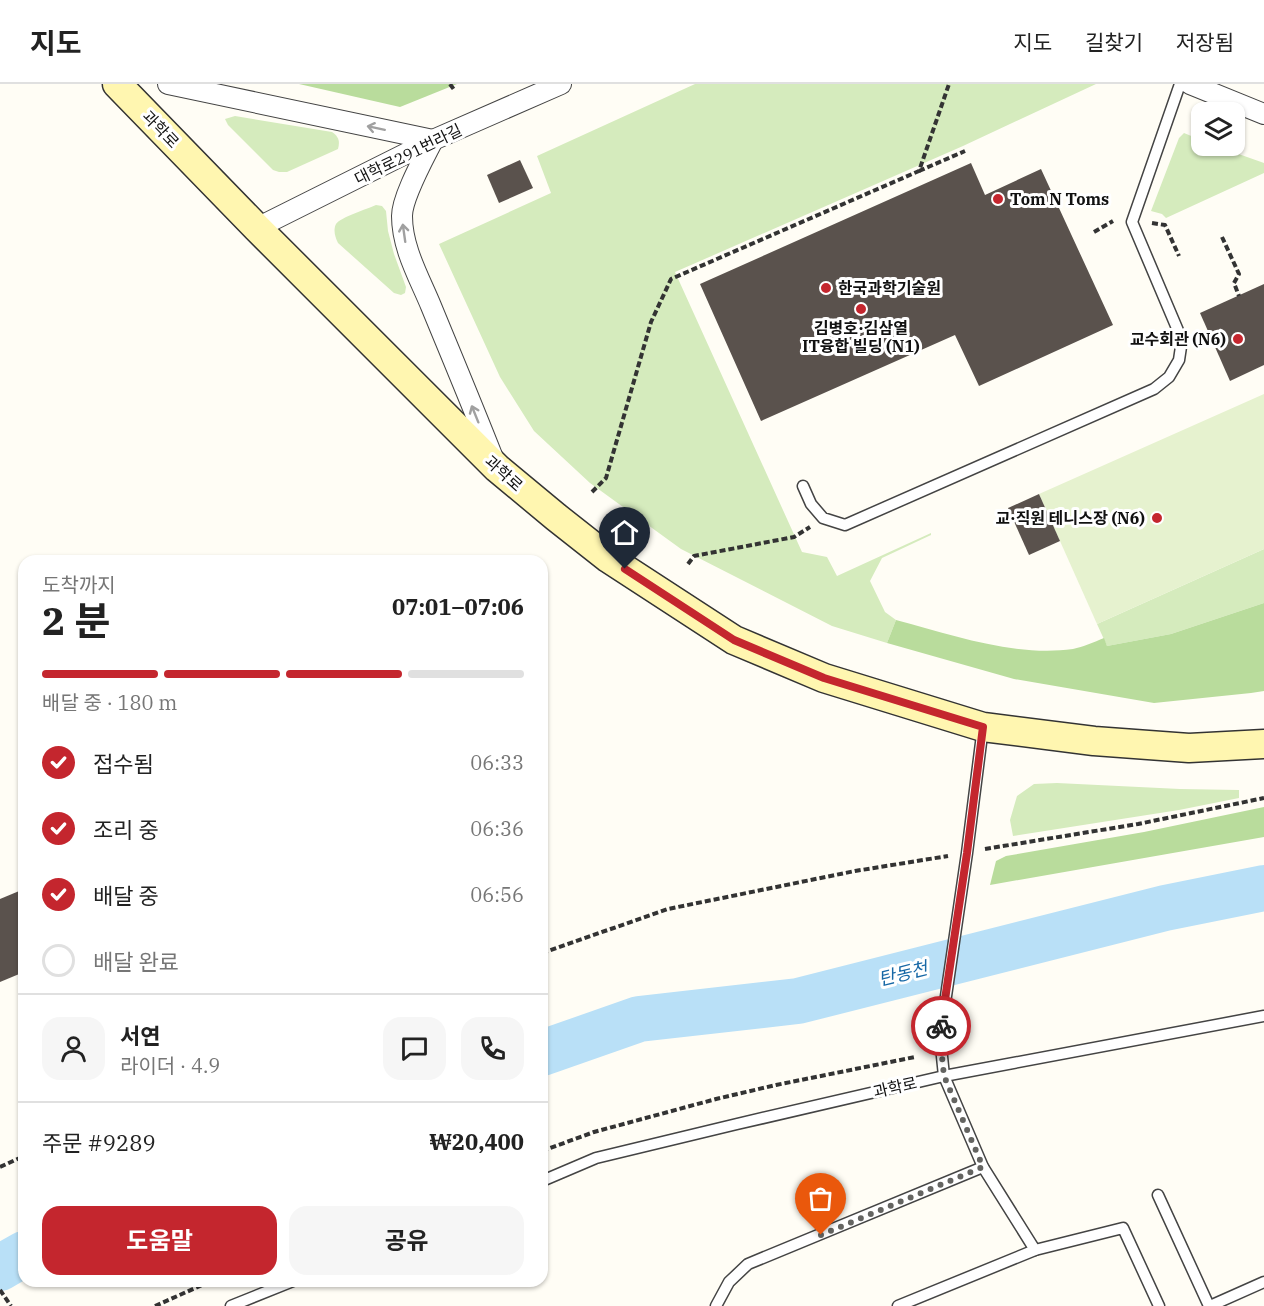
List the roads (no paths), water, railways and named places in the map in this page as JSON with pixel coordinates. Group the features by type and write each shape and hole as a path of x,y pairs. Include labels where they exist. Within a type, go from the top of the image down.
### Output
{"main road":[{"name":"과학로","path":"117,84 497,468 608,558 734,640 824,678 983,727 1094,741 1189,748 1264,744"}],"street":[{"path":"168,84 433,140 404,204 403,236 497,468"},
{"name":"대학로291번라길","path":"257,228 433,140 561,84"},
{"path":"1190,84 1264,114"}],"lane":[{"path":"803,486 811,504 823,518 845,525 1154,389 1169,377 1179,360 1182,340 1132,222 1180,84"},
{"path":"983,727 940,1037 944,1076 983,1167 1035,1250"},
{"name":"과학로","path":"548,1178 596,1158 944,1076 1264,1016"},
{"path":"716,1306 729,1282 748,1264 983,1167"},
{"path":"1158,1195 1210,1306 1264,1282"},
{"path":"898,1306 1035,1250 1123,1228 1159,1306"},
{"path":"231,1306 278,1287"}],"waterway":[{"name":"탄동천","path":"548,1051 639,1019 798,1001 1165,908 1264,888"},
{"name":"탄동천","path":"0,1268 18,1258"}],"place":[{"name":"Tom N Toms","path":"998,199"},
{"name":"한국과학기술원","path":"826,288"},
{"name":"김병호·김삼열 IT융합 빌딩 (N1)","path":"861,309"},
{"name":"교수회관 (N6)","path":"1238,339"},
{"name":"교·직원 테니스장 (N6)","path":"1157,518"}]}
